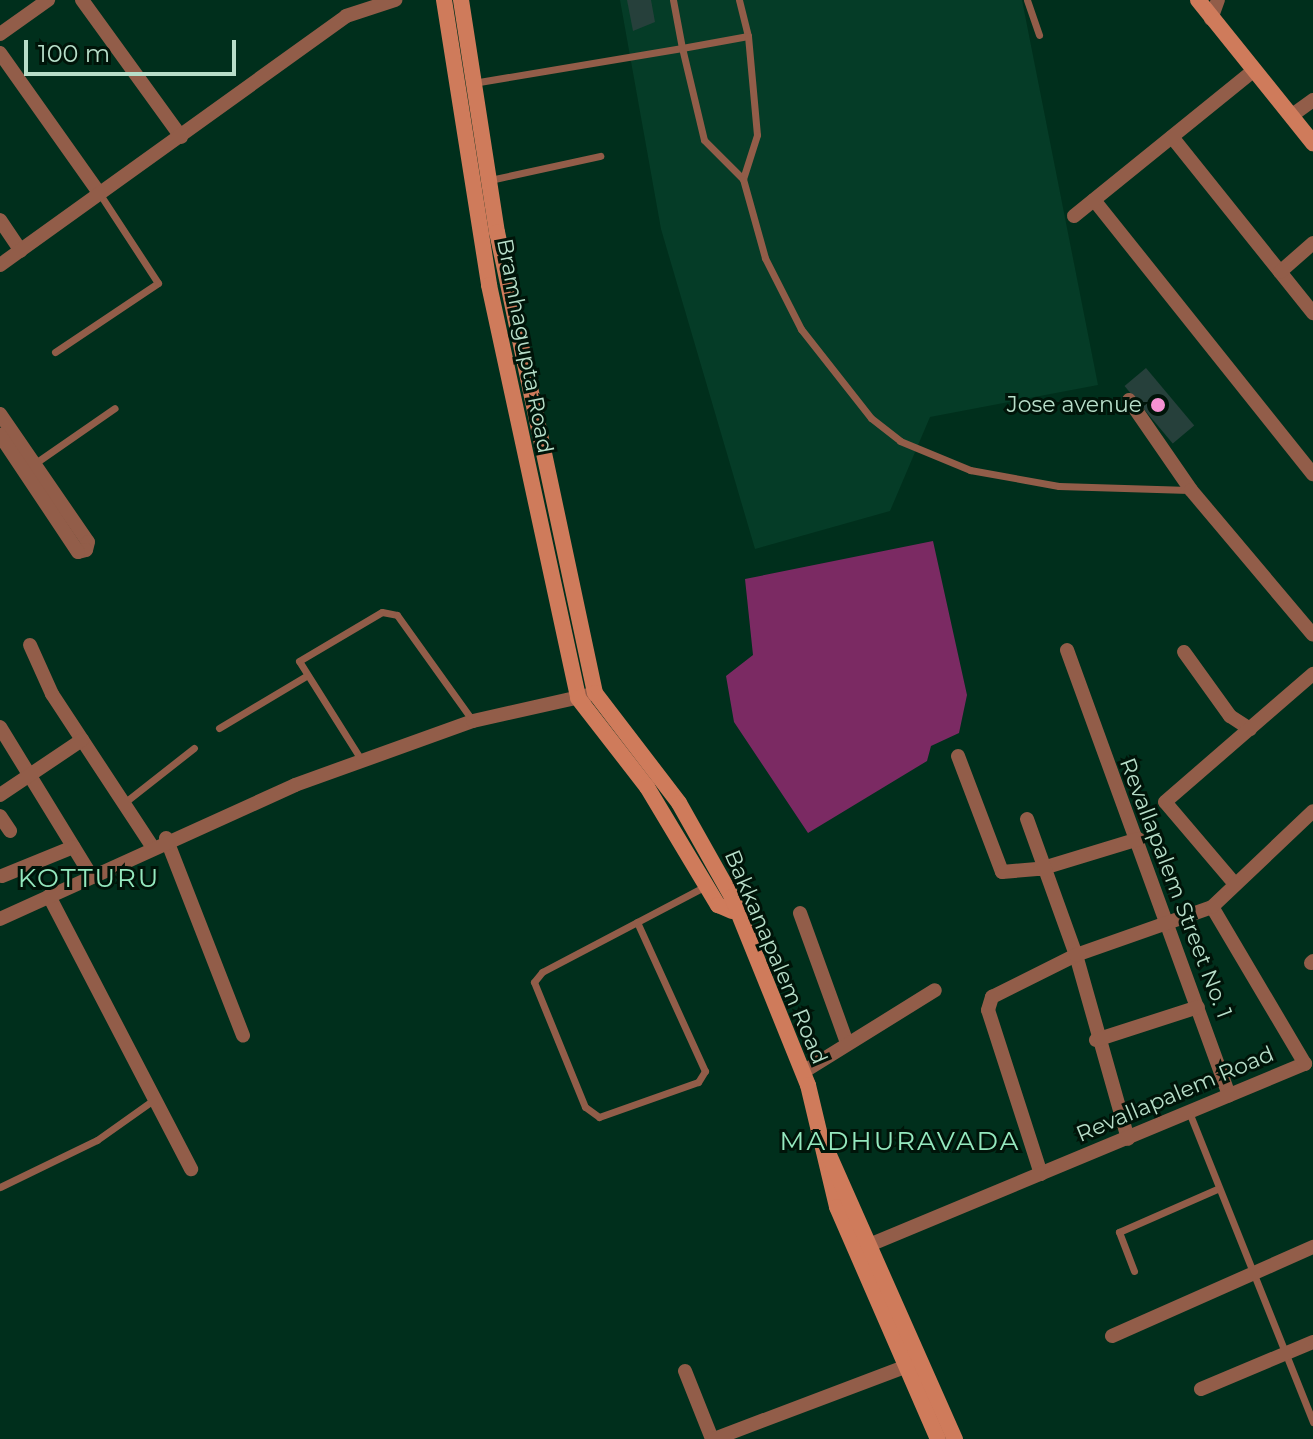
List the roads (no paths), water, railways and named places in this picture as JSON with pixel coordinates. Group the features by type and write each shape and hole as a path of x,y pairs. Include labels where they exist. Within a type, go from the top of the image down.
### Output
{"street":[{"path":"0,34 48,0"},
{"path":"82,0 181,137"},
{"path":"0,265 346,16 395,0"},
{"name":"Bramhagupta Road","path":"444,0 489,285 578,698"},
{"name":"Bramhagupta Road","path":"461,0 488,180 595,693"},
{"path":"1198,0 1313,143"},
{"path":"1211,19 1218,0"},
{"path":"0,53 99,193"},
{"path":"1074,216 1253,71"},
{"path":"1291,116 1313,100"},
{"path":"1172,137 1313,313"},
{"path":"1094,200 1313,474"},
{"path":"0,220 21,251"},
{"path":"1280,272 1313,243"},
{"path":"1129,400 1191,490 1313,635"},
{"path":"0,414 29,468 78,552 86,550 88,542 29,468 0,435"},
{"path":"30,645 82,740 151,845"},
{"name":"Revallapalem Street No. 1","path":"1067,650 1084,714 1139,839 1229,1095"},
{"path":"1184,652 1215,700 1250,729"},
{"path":"1234,883 1165,802 1313,674"},
{"path":"0,919 166,838 363,761 473,721 595,693"},
{"name":"Bakkanapalem Road","path":"595,693 679,803 732,897 732,911 803,1072 825,1146 821,1157 862,1248 905,1367 938,1439"},
{"path":"578,698 647,787 718,905 732,911"},
{"path":"0,727 90,874"},
{"path":"0,795 82,740"},
{"path":"958,756 1002,872 1040,869 1139,839"},
{"path":"1041,1174 988,1010 992,997 1076,955 1167,919 1212,907 1313,811"},
{"path":"0,816 10,831"},
{"path":"1027,819 1040,869 1076,955 1096,1040 1128,1139"},
{"path":"166,838 243,1036"},
{"path":"2,876 73,847"},
{"path":"49,896 191,1169"},
{"name":"Revallapalem Road","path":"862,1248 1229,1095 1309,1068 1212,907"},
{"path":"800,913 847,1043"},
{"path":"803,1072 935,990"},
{"path":"1096,1040 1198,1007"},
{"path":"1112,1336 1313,1247"},
{"path":"862,1248 955,1439"},
{"path":"1201,1389 1313,1342"},
{"path":"685,1371 713,1439 905,1367"}],"lane":[{"path":"673,0 704,140 743,179 765,258 801,329 845,392 900,441 970,470 1015,479 1191,490"},
{"path":"739,0 748,36 757,135 743,179"},
{"path":"1027,0 1039,35"},
{"path":"473,83 748,36"},
{"path":"488,180 600,156"},
{"path":"55,352 158,283 99,193"},
{"path":"29,468 115,408"},
{"path":"363,761 306,676 302,656 390,612 473,721"},
{"path":"219,728 306,676"},
{"path":"124,803 194,748"},
{"path":"637,922 705,1071 698,1082 599,1117 585,1107 534,982 637,922 706,886"},
{"path":"0,1187 97,1140 155,1099"},
{"path":"1189,1112 1313,1422"},
{"path":"1134,1271 1119,1232 1219,1188"}],"place":[{"name":"Jose avenue","path":"1158,405"}],"district":[{"name":"KOTTURU","path":"89,879"},
{"name":"MADHURAVADA","path":"900,1142"}]}
